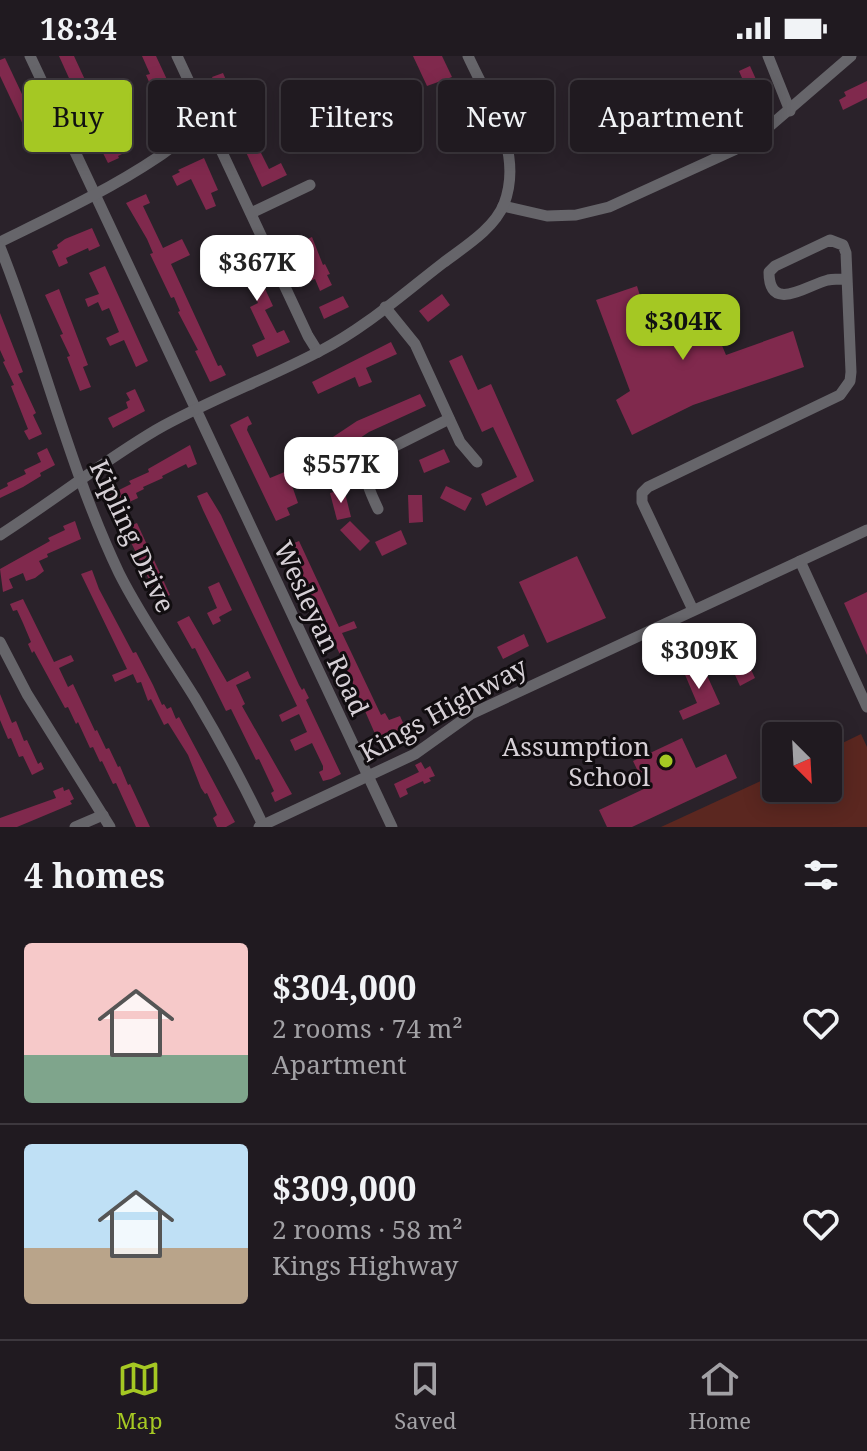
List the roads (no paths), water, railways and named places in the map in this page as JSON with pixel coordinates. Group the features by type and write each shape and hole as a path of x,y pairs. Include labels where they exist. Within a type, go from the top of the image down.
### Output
{"street":[{"name":"Wesleyan Road","path":"30,56 392,827"},
{"path":"177,56 188,80"},
{"path":"0,535 156,431 318,352 385,307 476,237 503,206 510,178 508,145 468,56"},
{"path":"768,56 790,111"},
{"path":"503,206 547,216 576,215 609,207 734,150 790,111 851,56"},
{"path":"0,244 95,194 164,152"},
{"path":"223,152 318,352"},
{"path":"251,213 310,185"},
{"path":"693,610 642,502 642,493 648,487 840,395 850,381 851,372 847,279 843,245 830,240 775,266 769,272 773,287 779,294 788,296 829,280 847,279"},
{"name":"Kipling Drive","path":"0,244 100,531 132,598 203,712 262,826"},
{"path":"385,307 415,344 464,449 477,462"},
{"path":"378,509 366,480 367,466 373,457 449,419"},
{"name":"Kings Highway","path":"262,826 427,747 471,714 867,530"},
{"path":"800,561 867,707"},
{"path":"0,642 34,705 110,827"},
{"path":"75,827 103,815"}],"place":[{"name":"Assumption School","path":"666,761"}]}
